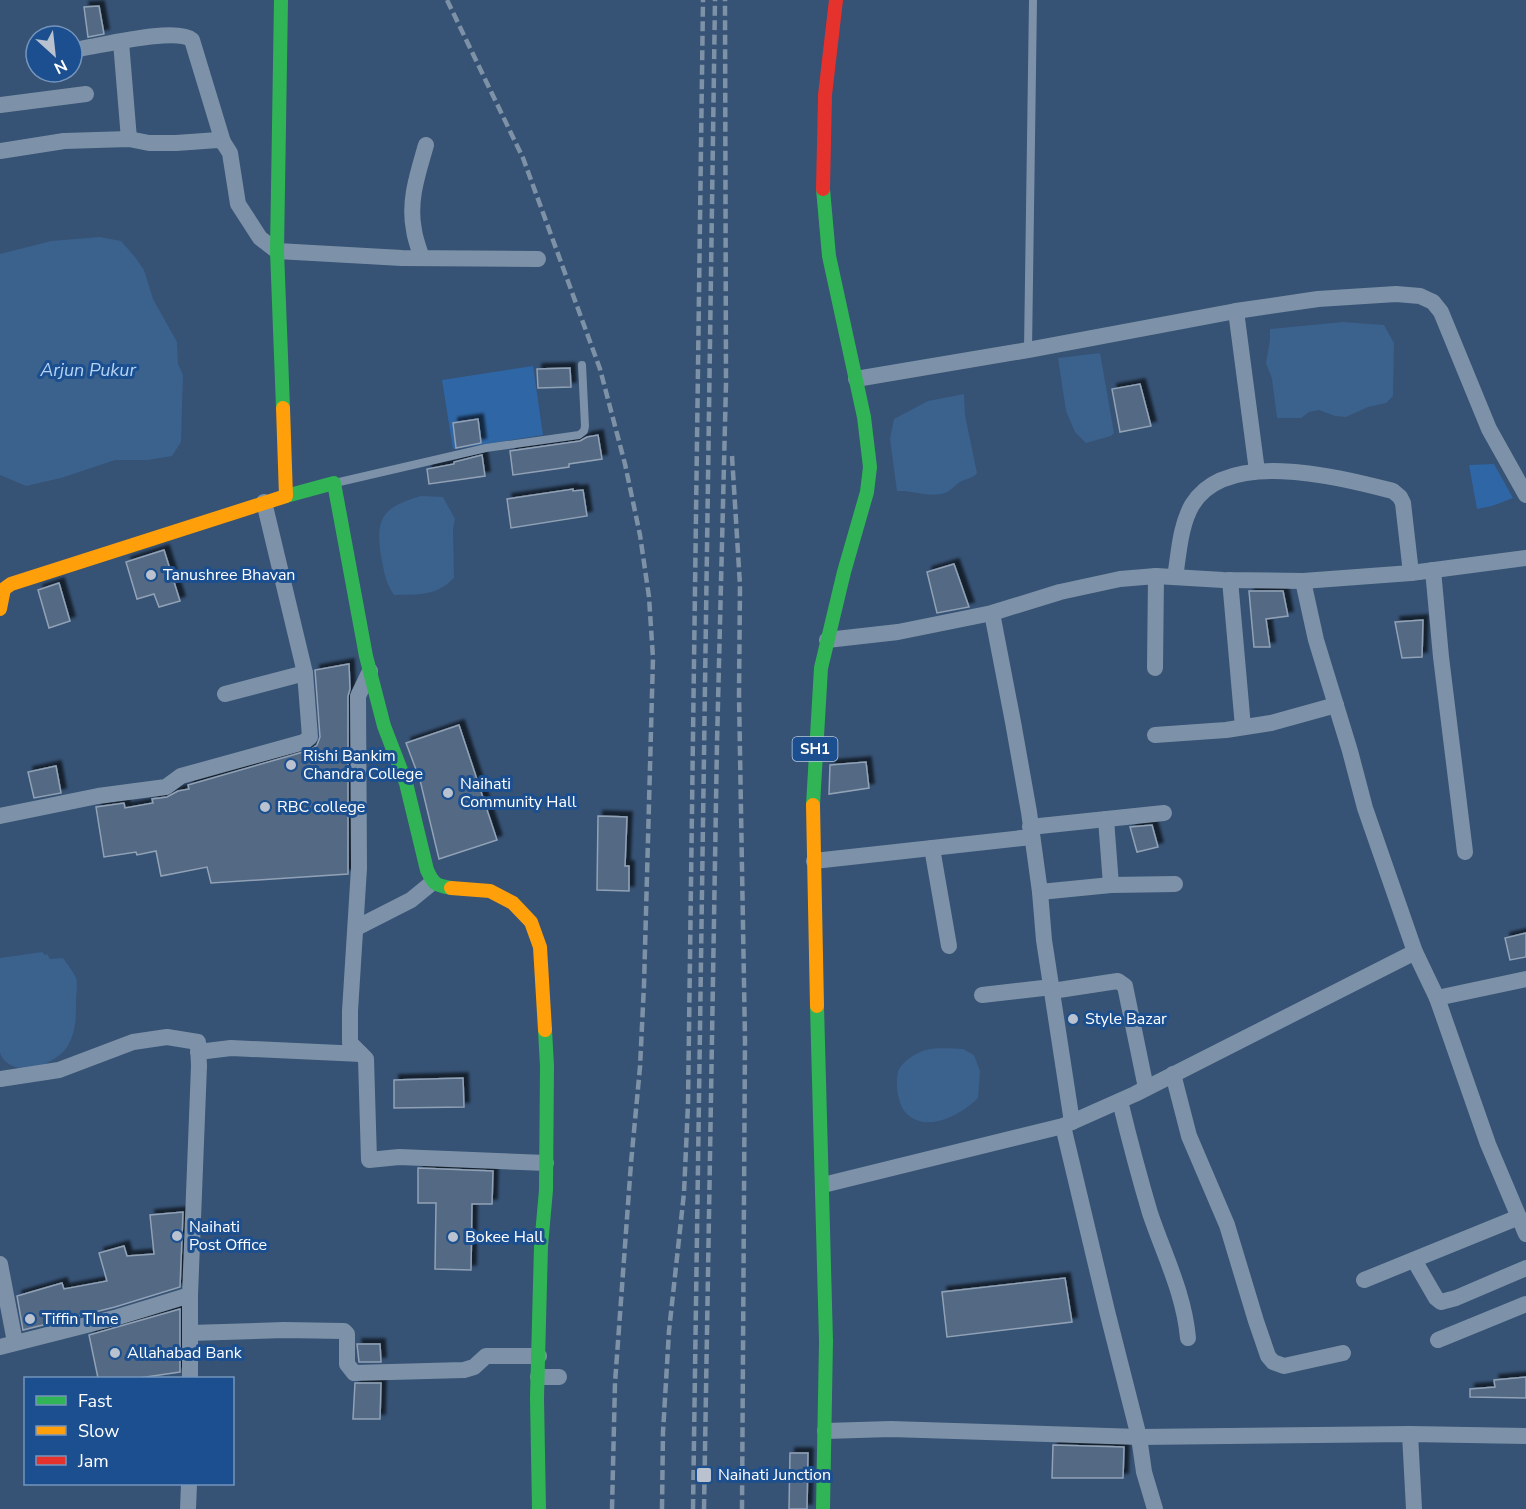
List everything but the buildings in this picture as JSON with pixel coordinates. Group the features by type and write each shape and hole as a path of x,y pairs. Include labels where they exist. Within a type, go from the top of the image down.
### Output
{"street":[{"path":"281,0 277,251 286,496"},
{"name":"SH1","path":"823,1509 826,1341 813,814 815,748 821,668 867,492 870,467 868,440 829,256 823,184 825,77 836,0"},
{"path":"84,48 177,34 187,36 192,40 224,142 230,153 238,204 260,238 277,251 422,258 538,259"},
{"path":"121,42 129,139"},
{"path":"0,105 86,94"},
{"path":"0,151 64,141 129,139 149,143 218,140 224,142"},
{"path":"422,258 414,230 412,209 414,187 426,145"},
{"path":"856,379 1236,311 1318,299 1396,294 1420,296 1433,302 1441,312 1489,429 1526,495"},
{"path":"1236,311 1257,471"},
{"path":"1175,577 1185,520 1193,504 1216,483 1257,471 1314,474 1360,482 1397,494 1403,503 1411,573"},
{"path":"0,609 4,589 11,584 264,502 334,483 370,671 384,726 406,783 427,870 437,885 456,890 490,891 513,903 531,922 540,947 548,1066 546,1190 541,1246 538,1377 539,1509"},
{"path":"0,816 98,796 166,787 181,776 304,742 310,737 305,673 264,502"},
{"path":"827,640 898,632 992,613 1090,585 1120,579 1156,576 1303,581 1411,573 1526,558"},
{"path":"1433,570 1465,852"},
{"path":"1155,668 1156,576"},
{"path":"1230,580 1243,727"},
{"path":"1303,581 1316,640 1365,808 1414,952 1437,998 1488,1144 1526,1234"},
{"path":"992,613 1013,722 1040,892 1067,1124 1107,1311 1139,1437 1144,1472 1155,1509"},
{"path":"370,671 358,696 359,868 350,1011 350,1043 366,1059 363,1160 399,1157 546,1163"},
{"path":"225,694 305,673"},
{"path":"1155,735 1243,727 1286,720 1336,705"},
{"path":"814,861 932,848 1106,819 1164,813"},
{"path":"1106,819 1111,885"},
{"path":"932,848 949,946"},
{"path":"356,927 411,900 433,882"},
{"path":"1040,892 1111,885 1174,884"},
{"path":"823,1185 1067,1124 1120,1101 1414,952"},
{"path":"1437,998 1526,979"},
{"path":"982,995 1118,981 1125,986 1146,1088"},
{"path":"0,1079 59,1070 133,1042 167,1037 198,1042 198,1100 190,1295 190,1377"},
{"path":"198,1052 231,1048 361,1054"},
{"path":"1173,1074 1189,1136 1227,1225 1268,1356 1273,1362 1284,1366 1343,1353"},
{"path":"1120,1101 1151,1216 1178,1287 1188,1338"},
{"path":"1364,1280 1519,1217"},
{"path":"1414,1260 1436,1298 1442,1302 1526,1268"},
{"path":"1,1274 8,1345 118,1317 190,1295"},
{"path":"1438,1340 1526,1304"},
{"path":"190,1333 344,1331 347,1334 347,1364 354,1374 464,1370 474,1367 486,1356 539,1356"},
{"path":"538,1377 559,1377"},
{"path":"825,1431 891,1429 1139,1437 1410,1434 1526,1436"},
{"path":"1410,1434 1414,1509"},
{"path":"188,1509 189,1485"}],"lane":[{"path":"1028,350 1033,0"},
{"path":"334,483 486,448 579,435 585,426 582,365"}],"shaded area":[{"path":"533,366 543,435 453,449 442,380"},
{"path":"1494,464 1513,498 1477,509 1469,465"}],"water":[{"name":"Arjun Pukur","path":"100,237 121,241 135,257 144,270 153,299 177,342 178,364 183,375 181,442 172,456 148,460 115,460 61,478 26,486 0,475 0,254 51,241"},
{"path":"1343,322 1384,325 1394,343 1393,396 1386,403 1368,407 1346,417 1319,410 1309,412 1301,418 1277,418 1272,379 1266,363 1270,329"},
{"path":"1100,353 1114,433 1111,436 1086,443 1075,432 1066,411 1058,358"},
{"path":"964,394 965,415 977,473 945,493 933,495 897,491 890,439 894,419 928,401"},
{"path":"421,496 443,497 455,519 453,530 454,578 440,589 433,591 394,595 384,572 381,556 379,532 381,523 390,510"},
{"path":"42,952 50,959 63,958 76,978 74,1031 67,1047 53,1060 22,1068 5,1061 0,1053 0,958"},
{"path":"963,1049 974,1055 980,1071 978,1098 963,1110 935,1122 916,1120 908,1115 902,1107 897,1089 898,1072 902,1065 914,1055 926,1050"}],"railway":[{"path":"447,0 523,158 600,369 625,464 640,535 649,597 653,658 644,985 640,1067 615,1383 612,1509"},
{"path":"662,1509 663,1432 669,1331 684,1193 688,1104 703,0"},
{"path":"693,1509 715,0"},
{"path":"704,1509 717,743 726,384 725,0"},
{"path":"732,456 740,585 739,695 745,1040 742,1509"}],"traffic: fast":[{"path":"281,0 277,251 283,408"},
{"path":"813,805 821,668 844,572 867,492 870,467 864,417 829,256 823,189"},
{"path":"286,496 334,483 366,656 384,726 406,783 427,870 436,884 451,888"},
{"path":"817,1006 826,1341 823,1509"},
{"path":"539,1509 537,1398 541,1246 546,1190 545,1030"}],"traffic: slow":[{"path":"0,609 4,589 11,584 286,496 283,408"},
{"path":"813,805 817,1006"},
{"path":"451,888 490,891 513,903 531,922 540,947 545,1030"}],"traffic: jam":[{"path":"823,189 825,95 836,0"}],"place":[{"name":"Tanushree Bhavan","path":"151,575"},
{"name":"Rishi Bankim Chandra College","path":"291,765"},
{"name":"Naihati Community Hall","path":"448,793"},
{"name":"RBC college","path":"265,807"},
{"name":"Style Bazar","path":"1073,1019"},
{"name":"Naihati Post Office","path":"177,1236"},
{"name":"Bokee Hall","path":"453,1237"},
{"name":"Tiffin TIme","path":"30,1319"},
{"name":"Allahabad Bank","path":"115,1353"},
{"name":"Naihati Junction","path":"704,1475"}]}
